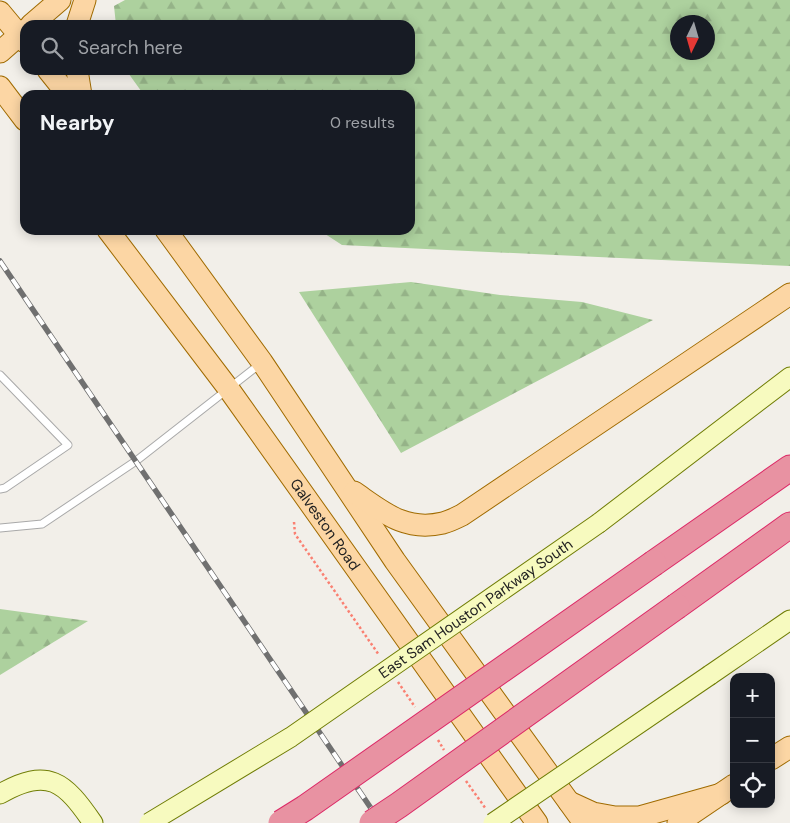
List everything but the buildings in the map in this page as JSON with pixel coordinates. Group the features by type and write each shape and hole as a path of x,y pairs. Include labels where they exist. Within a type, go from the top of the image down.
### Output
{"highway":[{"path":"281,823 790,468"},
{"path":"372,823 790,525"}],"main road":[{"path":"39,20 60,0"},
{"path":"79,20 85,0"},
{"path":"0,12 20,29"},
{"path":"0,52 20,37"},
{"path":"52,75 64,90"},
{"path":"78,75 79,90"},
{"path":"0,87 20,113"},
{"name":"Galveston Road","path":"112,235 228,388 537,823"},
{"path":"170,235 262,362 395,561 584,823"},
{"path":"344,485 387,515 399,521 424,525 444,523 462,515 790,294"},
{"name":"East Sam Houston Parkway South","path":"149,823 291,737 599,523 790,377"},
{"path":"493,823 790,620"},
{"path":"775,756 790,747"},
{"path":"0,794 23,783 35,780 52,781 65,789 78,802 92,823"},
{"path":"569,802 592,813 615,817 639,817 727,789"},
{"path":"678,823 727,789"},
{"path":"699,823 727,789"}],"lane":[{"path":"0,528 42,524 136,461 262,362"},
{"path":"0,375 68,445 6,488 0,489"}],"green space":[{"path":"125,0 790,0 790,266 342,245 327,235 415,235 415,90 140,90 130,75 415,75 415,20 115,20 114,6"},
{"path":"411,282 500,295 582,302 653,320 401,453 299,292"},
{"path":"0,609 88,621 0,675"}],"railway":[{"path":"0,261 381,823"}]}
